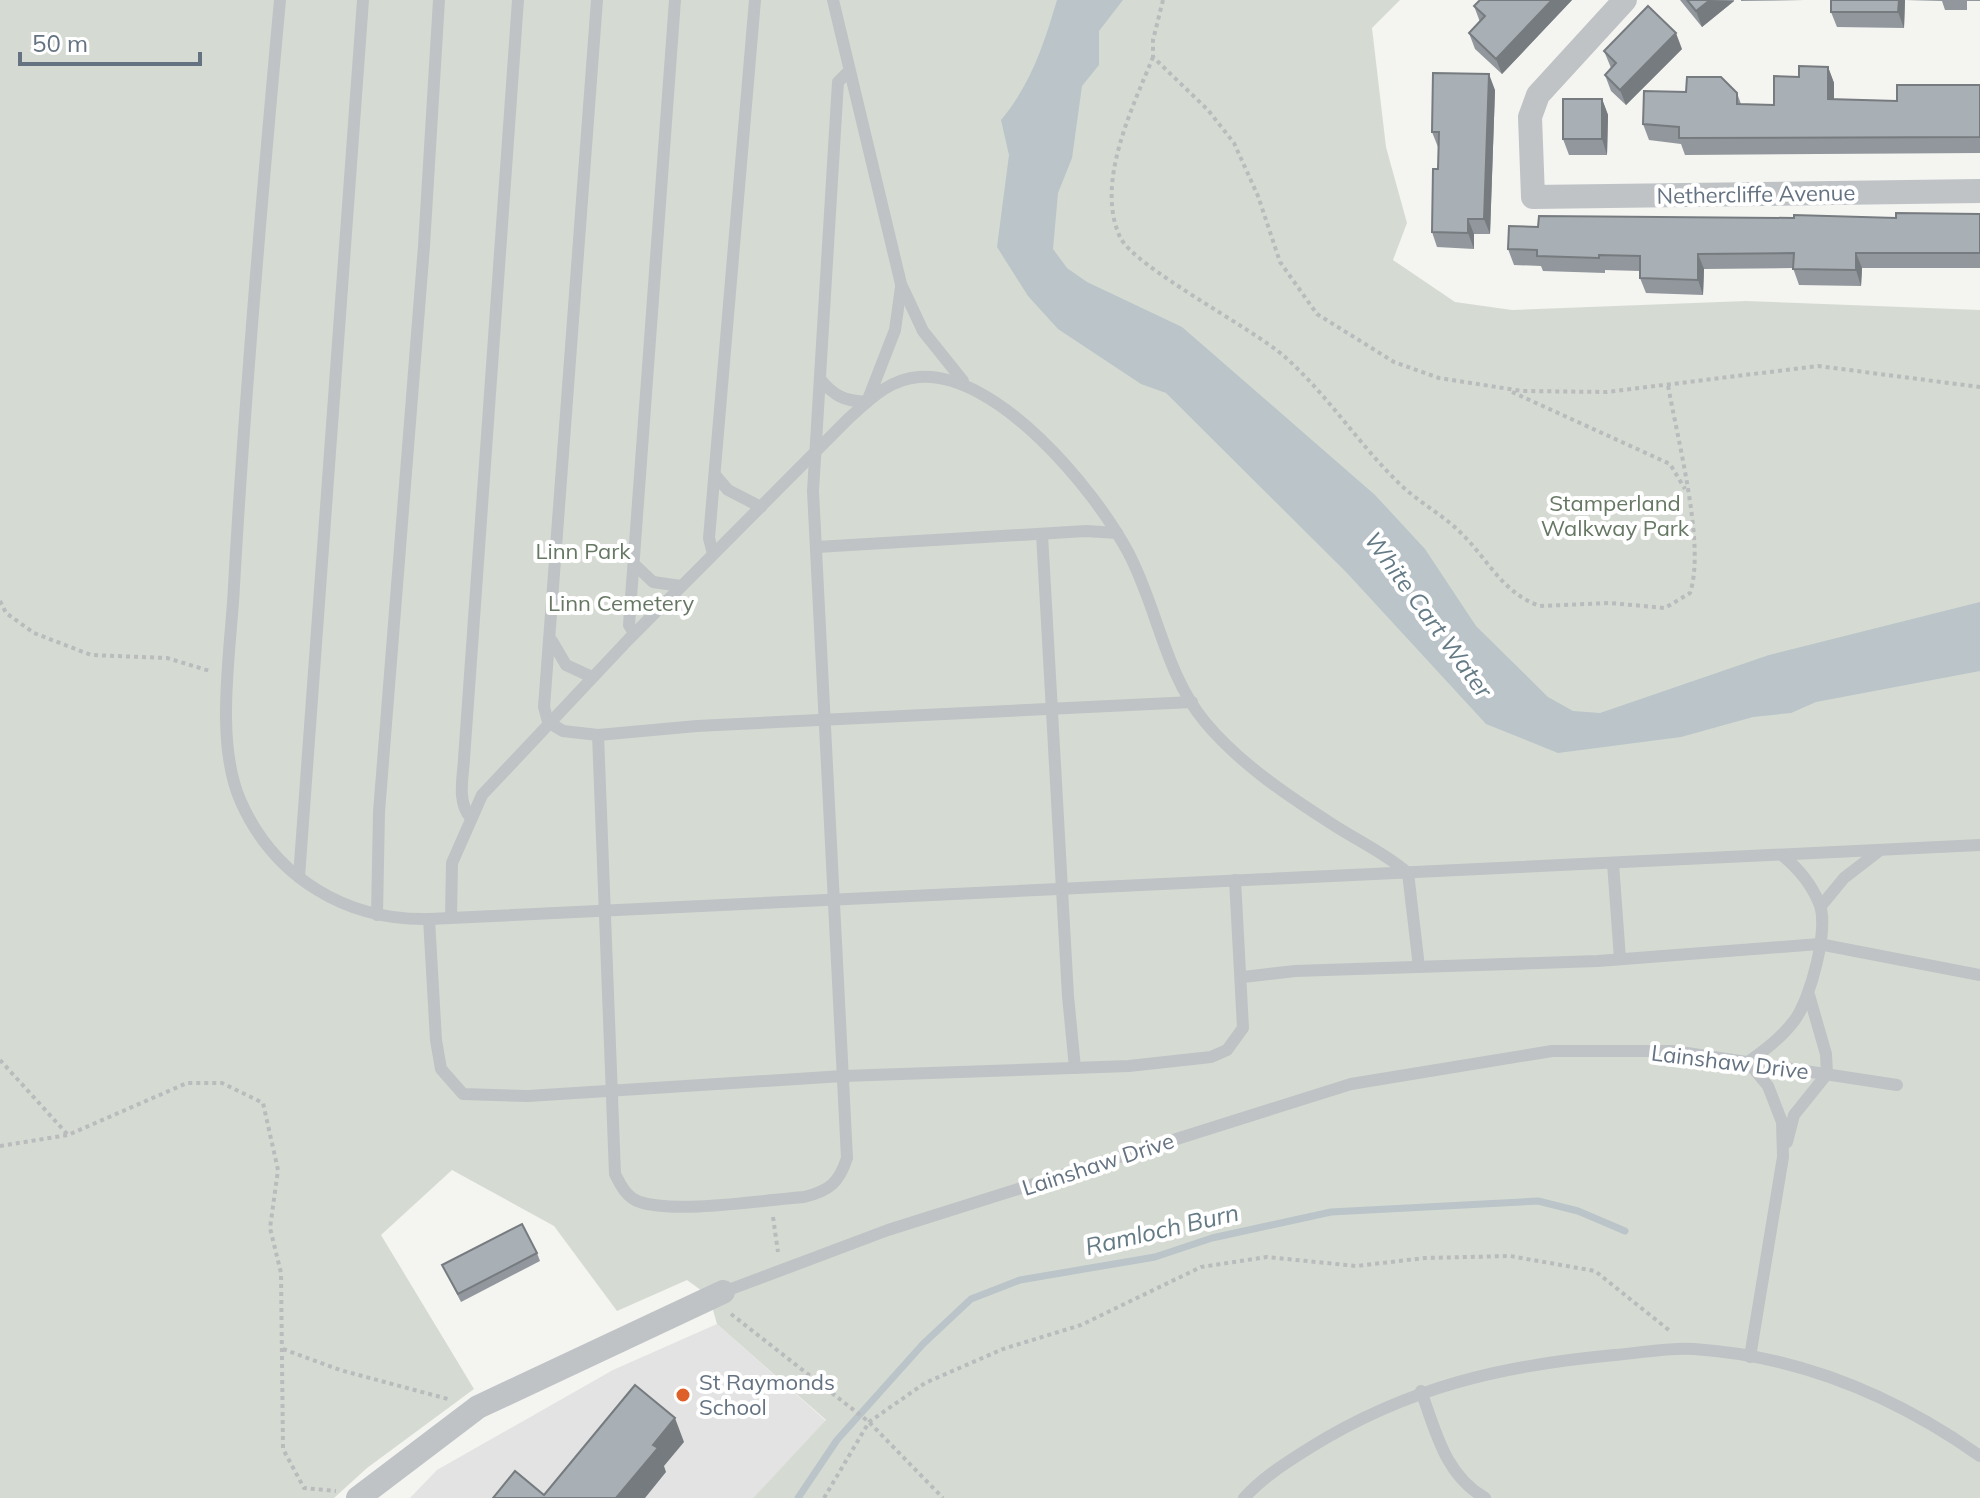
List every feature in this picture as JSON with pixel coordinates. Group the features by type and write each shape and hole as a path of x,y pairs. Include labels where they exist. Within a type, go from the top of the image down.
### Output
{"street":[{"name":"Nethercliffe Avenue","path":"1625,0 1538,95 1530,117 1533,197 1980,191"},
{"name":"Lainshaw Drive","path":"360,1496 478,1407 717,1295"}],"lane":[{"path":"280,0 240,478 229,675 230,759 240,800 262,840 299,877 340,905 397,920 429,919 1980,845"},
{"path":"299,877 363,0"},
{"path":"377,915 379,812 424,246 439,0"},
{"path":"470,817 464,809 462,796 464,759 518,0"},
{"path":"597,0 544,707 548,722 563,731 598,735 697,726 1192,702"},
{"path":"634,633 629,625 675,0"},
{"path":"713,554 709,538 755,0"},
{"path":"833,0 901,284 923,331 967,387"},
{"path":"598,735 615,1174 625,1192 638,1202 669,1206 826,1192 841,1178 847,1158 814,453 838,82 849,71"},
{"path":"867,402 895,330 901,284"},
{"path":"451,918 452,863 470,817 482,795 548,722 814,453 884,387 917,377 948,378 967,387 1023,425 1069,467 1103,509 1117,533 1192,702 1205,722 1235,752 1278,787 1389,857 1408,873 1419,967"},
{"path":"820,379 832,393 847,401 867,402"},
{"path":"715,475 728,490 761,507"},
{"path":"817,547 1042,534 1117,533"},
{"path":"1042,534 1075,1068"},
{"path":"635,565 653,582 681,586"},
{"path":"551,638 566,665 592,677"},
{"path":"1821,906 1844,878 1880,850"},
{"path":"1782,855 1802,871 1821,906 1819,944 1809,995 1796,1020 1748,1062 1768,1086 1782,1122 1783,1157"},
{"path":"1613,863 1620,959"},
{"path":"429,919 436,1040 441,1069 463,1094 483,1096 843,1076 1075,1068 1183,1062 1227,1050 1243,1028 1243,977 1235,880"},
{"path":"1243,977 1620,959 1819,944 1980,975"},
{"path":"1750,1357 1783,1157 1794,1115 1827,1074 1826,1054 1809,995"},
{"name":"Lainshaw Drive","path":"717,1295 888,1230 1351,1084 1552,1051 1674,1051 1897,1085"},
{"path":"1244,1498 1264,1476 1349,1424 1421,1391 1496,1370 1692,1348 1750,1357 1849,1381 1930,1421 1980,1456"},
{"path":"1421,1391 1447,1462 1472,1490 1485,1498"}],"path":[{"path":"1163,0 1153,40 1153,57 1111,174 1109,199 1120,238 1135,258 1239,322 1286,358 1403,487 1461,533 1509,589 1540,606 1610,603 1665,608 1685,599 1694,582 1696,554 1668,385"},
{"path":"1153,57 1208,110 1234,143 1258,196 1280,262 1317,314 1394,362 1439,378 1506,388 1607,392 1818,366 1980,387"},
{"path":"1506,388 1670,464 1686,491"},
{"path":"0,601 6,613 34,633 91,655 167,658 229,675"},
{"path":"0,1060 68,1135"},
{"path":"0,1146 68,1135 187,1083 222,1083 263,1103 278,1170 270,1228 281,1273 283,1449 304,1488 360,1496"},
{"path":"770,1199 781,1270"},
{"path":"824,1498 869,1422 925,1383 1003,1349 1081,1325 1201,1267 1267,1257 1356,1266 1425,1258 1510,1256 1595,1271 1692,1348"},
{"path":"717,1295 869,1422 943,1498"},
{"path":"283,1349 340,1370 478,1407"}],"shaded area":[{"name":"St Raymonds School","path":"717,1324 826,1421 753,1498 410,1498 437,1470 613,1370"}],"green space":[{"name":"Linn Park","path":"0,0 1400,0 1372,28 1386,147 1407,223 1393,260 1455,302 1512,310 1746,301 1980,310 1980,1498 753,1498 826,1420 717,1324 709,1296 687,1280 617,1311 554,1226 452,1170 381,1235 474,1389 367,1468 334,1498 0,1498"}],"water":[{"name":"White Cart Water","path":"1057,0 1123,0 1099,31 1099,65 1082,86 1072,158 1058,193 1053,249 1067,268 1087,282 1182,327 1375,495 1425,549 1476,626 1548,697 1573,711 1600,713 1769,655 1980,602 1980,671 1816,702 1791,713 1753,717 1681,737 1558,753 1486,724 1347,573 1166,393 1141,384 1058,329 1028,296 997,247 1009,155 1001,120 1028,78"}],"building":[{"path":"1480,0 1552,0 1496,59 1469,33 1485,16 1474,6"},
{"path":"1687,0 1710,0 1696,11"},
{"path":"1831,0 1899,0 1898,12 1831,12"},
{"path":"1648,6 1676,33 1620,90 1605,75 1616,63 1604,51"},
{"path":"1799,66 1828,67 1828,99 1897,101 1897,85 1980,85 1980,137 1679,138 1679,127 1643,124 1644,91 1686,92 1687,77 1721,77 1737,93 1737,104 1774,105 1774,76 1799,77"},
{"path":"1433,73 1489,74 1484,219 1468,219 1468,233 1432,232 1433,169 1438,169 1439,132 1432,132"},
{"path":"1563,99 1602,99 1602,139 1563,139"},
{"path":"1896,213 1980,214 1980,253 1856,253 1856,270 1793,269 1794,253 1698,254 1698,280 1640,278 1640,256 1537,256 1537,250 1508,249 1509,226 1538,227 1539,216 1794,218 1794,215 1896,218"},
{"path":"522,1224 537,1253 458,1294 442,1265"},
{"path":"635,1385 675,1418 653,1445 658,1448 616,1498 493,1498 515,1471 544,1495"}],"waterway":[{"name":"Ramloch Burn","path":"798,1498 837,1440 923,1344 971,1299 1020,1280 1155,1257 1212,1238 1331,1212 1538,1201 1578,1211 1625,1231"}],"place":[{"name":"St Raymonds School","path":"683,1395"}],"park label":[{"name":"Stamperland Walkway Park","path":"1615,516"},
{"name":"Linn Cemetery","path":"621,603"}]}
